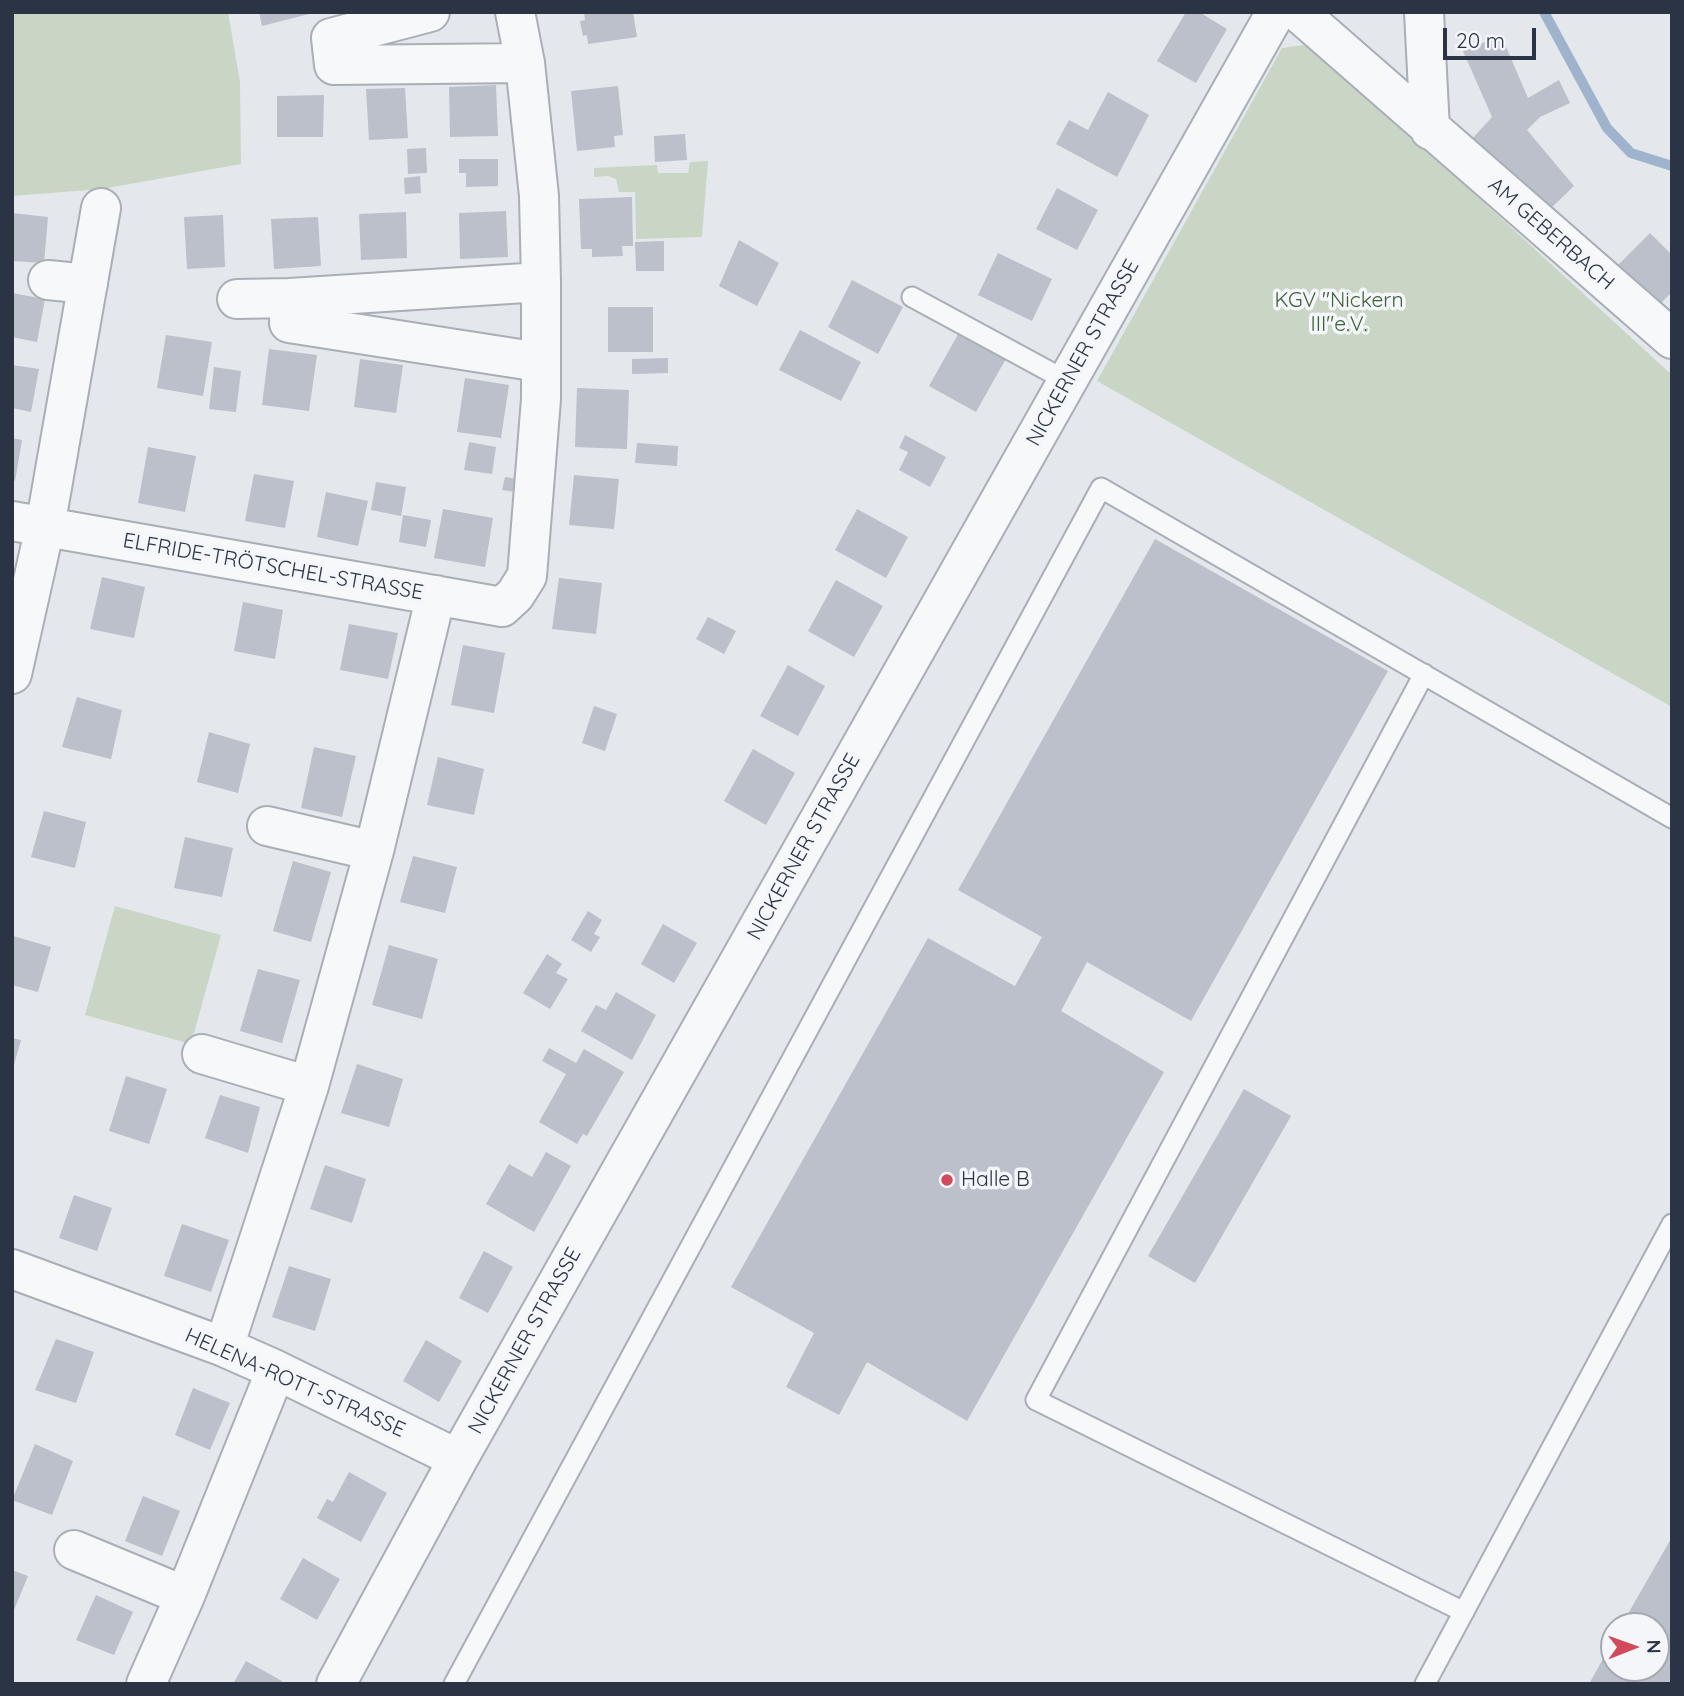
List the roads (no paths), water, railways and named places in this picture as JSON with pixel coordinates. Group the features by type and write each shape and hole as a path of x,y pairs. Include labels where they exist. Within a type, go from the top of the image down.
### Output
{"street":[{"path":"429,12 331,38 334,65 525,63"},
{"path":"290,298 289,323 540,362 539,196 525,63 515,12"},
{"name":"NICKERNER STRASSE","path":"336,1684 458,1458 1276,12"},
{"name":"AM GEBERBACH","path":"1298,12 1672,339"},
{"path":"1424,12 1430,130"},
{"path":"12,674 29,524 88,284 101,208"},
{"path":"48,280 88,284"},
{"path":"237,299 541,282"},
{"name":"ELFRIDE-TRÖTSCHEL-STRASSE","path":"29,524 502,607 516,595 527,576 541,399 540,362"},
{"path":"224,1347 309,1086 374,851 436,595"},
{"path":"267,826 374,851"},
{"path":"202,1054 309,1086"},
{"name":"HELENA-ROTT-STRASSE","path":"12,1269 224,1347 458,1458"},
{"path":"146,1684 185,1596 276,1370"},
{"path":"74,1550 185,1596"}],"lane":[{"path":"912,297 1068,381"},
{"path":"454,1684 1101,488 1672,818"},
{"path":"1424,674 1037,1400 1464,1612"},
{"path":"1426,1684 1672,1224"}],"waterway":[{"path":"1544,12 1607,128 1631,153 1672,166"}],"place":[{"name":"Halle B","path":"947,1180"}],"park label":[{"name":"KGV \"Nickern III\"e.V.","path":"1339,313"}]}
